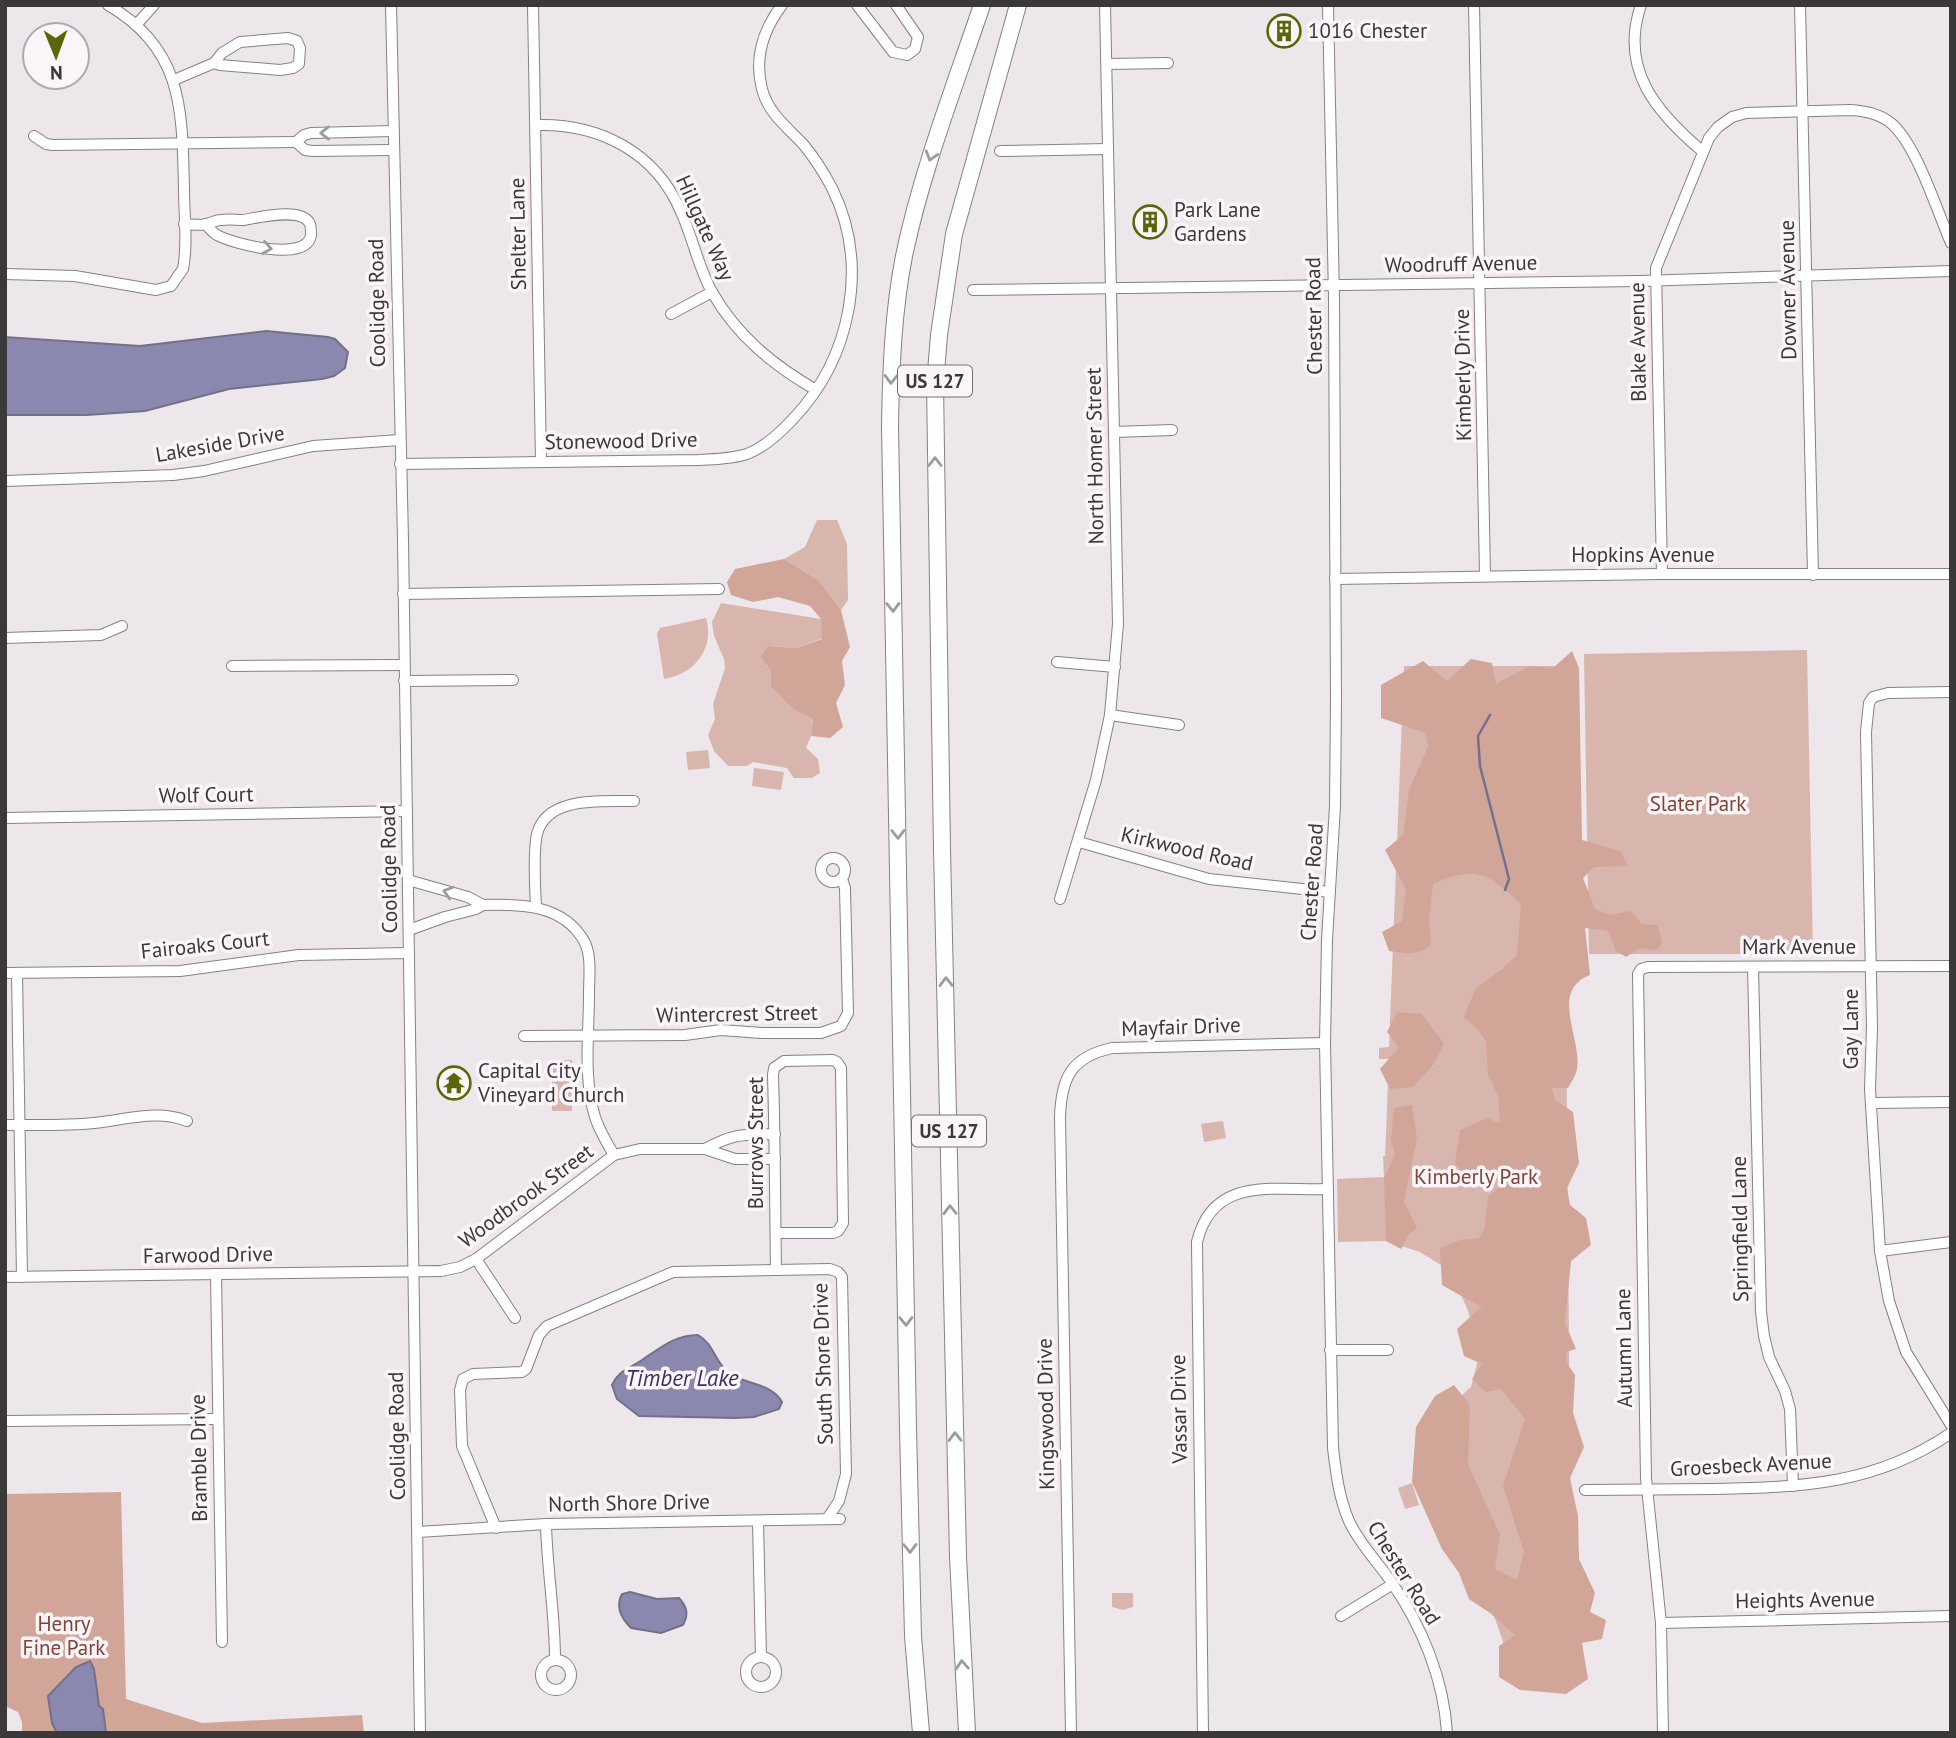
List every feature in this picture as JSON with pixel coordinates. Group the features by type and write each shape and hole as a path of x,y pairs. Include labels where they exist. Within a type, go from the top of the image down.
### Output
{"highway":[{"path":"953,91 975,5"},
{"name":"US 127","path":"920,1733 913,1636 909,1481 890,426 892,346 904,256 919,195 982,5"},
{"name":"US 127","path":"967,1733 958,1557 935,384 939,335 954,233 1018,5"},
{"path":"954,233 1028,5"}],"street":[{"path":"5,274 62,275 138,289 164,289 176,281 183,270 183,144 181,112 174,80 162,57 136,25 108,5"},
{"path":"136,25 154,5"},
{"name":"Coolidge Road","path":"391,5 409,930 420,1733"},
{"name":"Shelter Lane","path":"533,5 541,462"},
{"name":"Stonewood Drive","path":"400,464 699,460 734,457 757,449 777,435 800,411 830,367 844,329 851,294 852,265 845,226 832,189 804,146 770,107 762,88 759,64 762,44 782,5"},
{"path":"858,5 893,52 907,55 915,49 918,37 896,5"},
{"name":"North Homer Street","path":"1060,900 1096,780 1110,715 1115,667 1118,595 1105,5"},
{"name":"Chester Road","path":"1328,5 1333,285 1335,806 1326,963 1325,1043 1333,1448 1341,1498 1349,1522 1362,1544 1393,1584 1418,1629 1431,1659 1445,1709 1447,1733"},
{"name":"Kimberly Drive","path":"1474,5 1486,576"},
{"path":"1641,5 1634,42 1637,72 1643,85 1658,104 1702,152"},
{"name":"Downer Avenue","path":"1800,5 1813,575"},
{"path":"174,80 214,63 217,57 232,46 254,40 288,38 297,41 300,48 299,64 287,69 214,63"},
{"path":"1107,64 1168,63"},
{"name":"Blake Avenue","path":"1662,574 1656,268 1702,152 1718,127 1732,117 1746,113 1864,111 1884,118 1893,124 1904,138 1951,243"},
{"name":"Hillgate Way","path":"536,125 563,125 596,132 629,148 653,167 676,200 704,277 732,323 781,369 816,390"},
{"path":"34,136 53,145 183,144 296,142 311,133 393,131"},
{"path":"296,142 305,150 313,151 393,150"},
{"path":"1000,151 1108,149"},
{"path":"184,224 243,220 278,214 296,216 308,221 311,225 311,237 304,246 278,250 247,245 217,235 205,224"},
{"name":"Woodruff Avenue","path":"973,290 1656,279 1951,271"},
{"path":"671,314 712,292"},
{"path":"1114,432 1172,430"},
{"name":"Lakeside Drive","path":"5,481 173,475 204,471 313,446 400,440"},
{"name":"Hopkins Avenue","path":"1335,579 1662,574 1951,574"},
{"path":"403,594 719,589"},
{"path":"5,638 101,635 122,626"},
{"path":"1057,662 1115,667"},
{"path":"232,666 404,664"},
{"path":"404,681 513,680"},
{"name":"Gay Lane","path":"1951,692 1880,694 1873,697 1866,710 1871,1103 1880,1251 1889,1301 1906,1352 1951,1425"},
{"path":"1110,715 1179,725"},
{"path":"536,906 537,835 549,816 566,806 581,803 634,801"},
{"name":"Wolf Court","path":"5,818 407,811"},
{"name":"Kirkwood Road","path":"1079,842 1209,879 1330,892"},
{"name":"Wintercrest Street","path":"524,1036 685,1035 721,1030 762,1033 821,1032 841,1026 848,1013 845,887 842,879"},
{"path":"408,880 477,900 483,905"},
{"path":"409,930 483,905 519,904 536,906 551,912 580,934 589,955 592,1101 602,1133 614,1155"},
{"name":"Fairoaks Court","path":"5,973 180,971 299,955 409,953"},
{"name":"Mark Avenue","path":"1648,967 1951,966"},
{"name":"Autumn Lane","path":"1648,967 1641,969 1636,981 1647,1490 1661,1623 1663,1733"},
{"name":"Springfield Lane","path":"1753,967 1761,1312 1769,1357 1790,1409 1793,1486"},
{"path":"17,973 22,1277"},
{"name":"Mayfair Drive","path":"1061,1095 1073,1067 1095,1051 1112,1048 1325,1043"},
{"name":"Burrows Street","path":"833,1060 841,1068 843,1223 838,1231 776,1233 775,1134 776,1065 784,1061 833,1060"},
{"name":"Kingswood Drive","path":"1061,1095 1071,1733"},
{"path":"1871,1103 1951,1102"},
{"path":"5,1125 93,1123 156,1115 187,1121"},
{"name":"Woodbrook Street","path":"705,1149 727,1137 775,1134"},
{"path":"727,1137 721,1148 727,1158"},
{"name":"Woodbrook Street","path":"412,1272 450,1269 477,1259 614,1155 631,1149 705,1149 727,1158 775,1159"},
{"name":"Vassar Drive","path":"1203,1733 1196,1256 1199,1235 1210,1210 1222,1199 1233,1194 1247,1191 1328,1189"},
{"path":"776,1233 776,1269"},
{"path":"1880,1251 1951,1242"},
{"path":"477,1259 515,1318"},
{"name":"South Shore Drive","path":"496,1528 462,1446 460,1390 463,1379 473,1374 522,1372 526,1369 539,1335 547,1326 673,1272 776,1269 830,1269 838,1272 843,1280 846,1475 839,1501 827,1519"},
{"name":"Farwood Drive","path":"5,1277 412,1272"},
{"name":"Bramble Drive","path":"216,1274 222,1642"},
{"path":"1331,1350 1388,1350"},
{"path":"5,1422 217,1419"},
{"name":"Groesbeck Avenue","path":"1585,1490 1822,1484 1874,1471 1921,1451 1951,1433"},
{"name":"North Shore Drive","path":"418,1532 546,1524 840,1520"},
{"path":"758,1521 761,1657"},
{"path":"546,1524 547,1562 555,1621 555,1659"},
{"path":"1341,1616 1393,1584"},
{"name":"Heights Avenue","path":"1661,1623 1951,1616"}],"green space":[{"path":"817,520 837,520 847,544 848,600 841,610 818,580 784,559 805,547"},
{"path":"784,559 818,580 841,610 850,647 842,661 845,685 836,703 843,727 830,738 811,736 813,719 794,710 771,686 771,670 761,657 768,646 796,648 822,639 821,619 810,606 778,597 753,602 731,595 727,582 735,569"},
{"path":"721,603 821,619 823,638 796,648 768,646 771,670 794,710 813,719 806,748 818,759 820,773 812,778 794,778 787,768 753,762 747,766 728,766 714,751 708,735 715,719 713,704 725,668 712,622"},
{"path":"706,618 707,640 700,658 684,672 664,679 657,634 660,628"},
{"name":"Slater Park","path":"1807,650 1813,954 1589,954 1584,654"},
{"name":"Kimberly Park","path":"1572,651 1579,668 1582,840 1620,851 1628,866 1594,867 1583,878 1595,909 1610,915 1631,911 1642,924 1658,925 1662,944 1656,950 1640,948 1626,957 1616,951 1608,931 1585,928 1590,975 1578,982 1571,992 1569,1004 1577,1069 1568,1088 1552,1088 1555,1100 1573,1112 1579,1163 1567,1188 1570,1205 1586,1218 1591,1245 1571,1261 1565,1323 1576,1349 1566,1352 1566,1362 1575,1375 1573,1413 1584,1447 1570,1478 1578,1516 1579,1559 1595,1593 1590,1612 1606,1620 1602,1639 1582,1643 1588,1679 1566,1694 1520,1690 1499,1677 1499,1646 1515,1635 1469,1599 1459,1573 1442,1549 1412,1482 1416,1427 1435,1396 1454,1385 1470,1405 1468,1464 1500,1535 1495,1569 1517,1580 1524,1552 1503,1486 1525,1419 1501,1389 1486,1392 1472,1379 1482,1364 1464,1356 1457,1329 1481,1307 1442,1285 1440,1248 1460,1240 1480,1238 1485,1227 1488,1196 1504,1184 1509,1170 1467,1177 1455,1163 1460,1130 1487,1118 1500,1123 1498,1096 1488,1074 1486,1042 1464,1017 1476,988 1517,955 1521,904 1500,885 1481,875 1461,874 1448,878 1433,884 1429,919 1431,944 1417,952 1389,951 1382,932 1402,921 1406,889 1385,850 1403,835 1409,790 1428,747 1426,733 1381,718 1381,685 1423,661 1447,681 1471,659 1492,663 1496,684 1529,666 1553,668"},
{"name":"Kimberly Park","path":"1404,666 1563,666 1572,1684 1518,1684 1486,1593 1446,1410 1471,1387 1480,1352 1467,1308 1449,1270 1420,1252 1386,1241 1338,1242 1337,1179 1384,1177 1389,1059 1379,1059 1379,1048 1389,1047"},
{"path":"708,750 710,768 688,770 686,752"},
{"path":"754,768 784,772 781,790 752,786"},
{"path":"1397,1012 1422,1014 1444,1044 1433,1065 1413,1087 1390,1089 1380,1069 1399,1047 1387,1032"},
{"path":"552,1060 572,1060 572,1111 552,1111"},
{"path":"1412,1105 1417,1138 1404,1202 1417,1227 1401,1249 1386,1241 1384,1178 1395,1155 1391,1140 1394,1108"},
{"path":"1223,1121 1226,1138 1204,1142 1201,1124"},
{"path":"1412,1483 1419,1505 1405,1509 1398,1488"},
{"name":"Henry Fine Park","path":"121,1492 126,1699 202,1723 362,1715 364,1733 22,1733 18,1712 5,1706 5,1494"},
{"path":"1112,1593 1133,1593 1133,1607 1123,1610 1112,1607"}],"water":[{"path":"266,331 335,339 348,352 345,368 334,376 322,379 229,389 145,411 87,415 5,415 5,337 140,346"},
{"name":"Timber Lake","path":"698,1335 708,1343 720,1364 729,1373 778,1396 782,1402 779,1409 754,1417 735,1418 639,1416 617,1399 612,1385 621,1373 668,1343 682,1337"},
{"path":"630,1592 657,1599 679,1598 686,1611 683,1625 661,1633 631,1628 619,1608 622,1594"},
{"path":"90,1661 94,1669 99,1706 103,1709 106,1733 57,1733 52,1723 48,1696 76,1667"}],"waterway":[{"path":"1490,715 1478,736 1480,766 1509,879 1505,890"}],"place":[{"name":"1016 Chester","path":"1284,31"},
{"name":"Park Lane Gardens","path":"1150,222"},
{"name":"Capital City Vineyard Church","path":"454,1083"}]}
